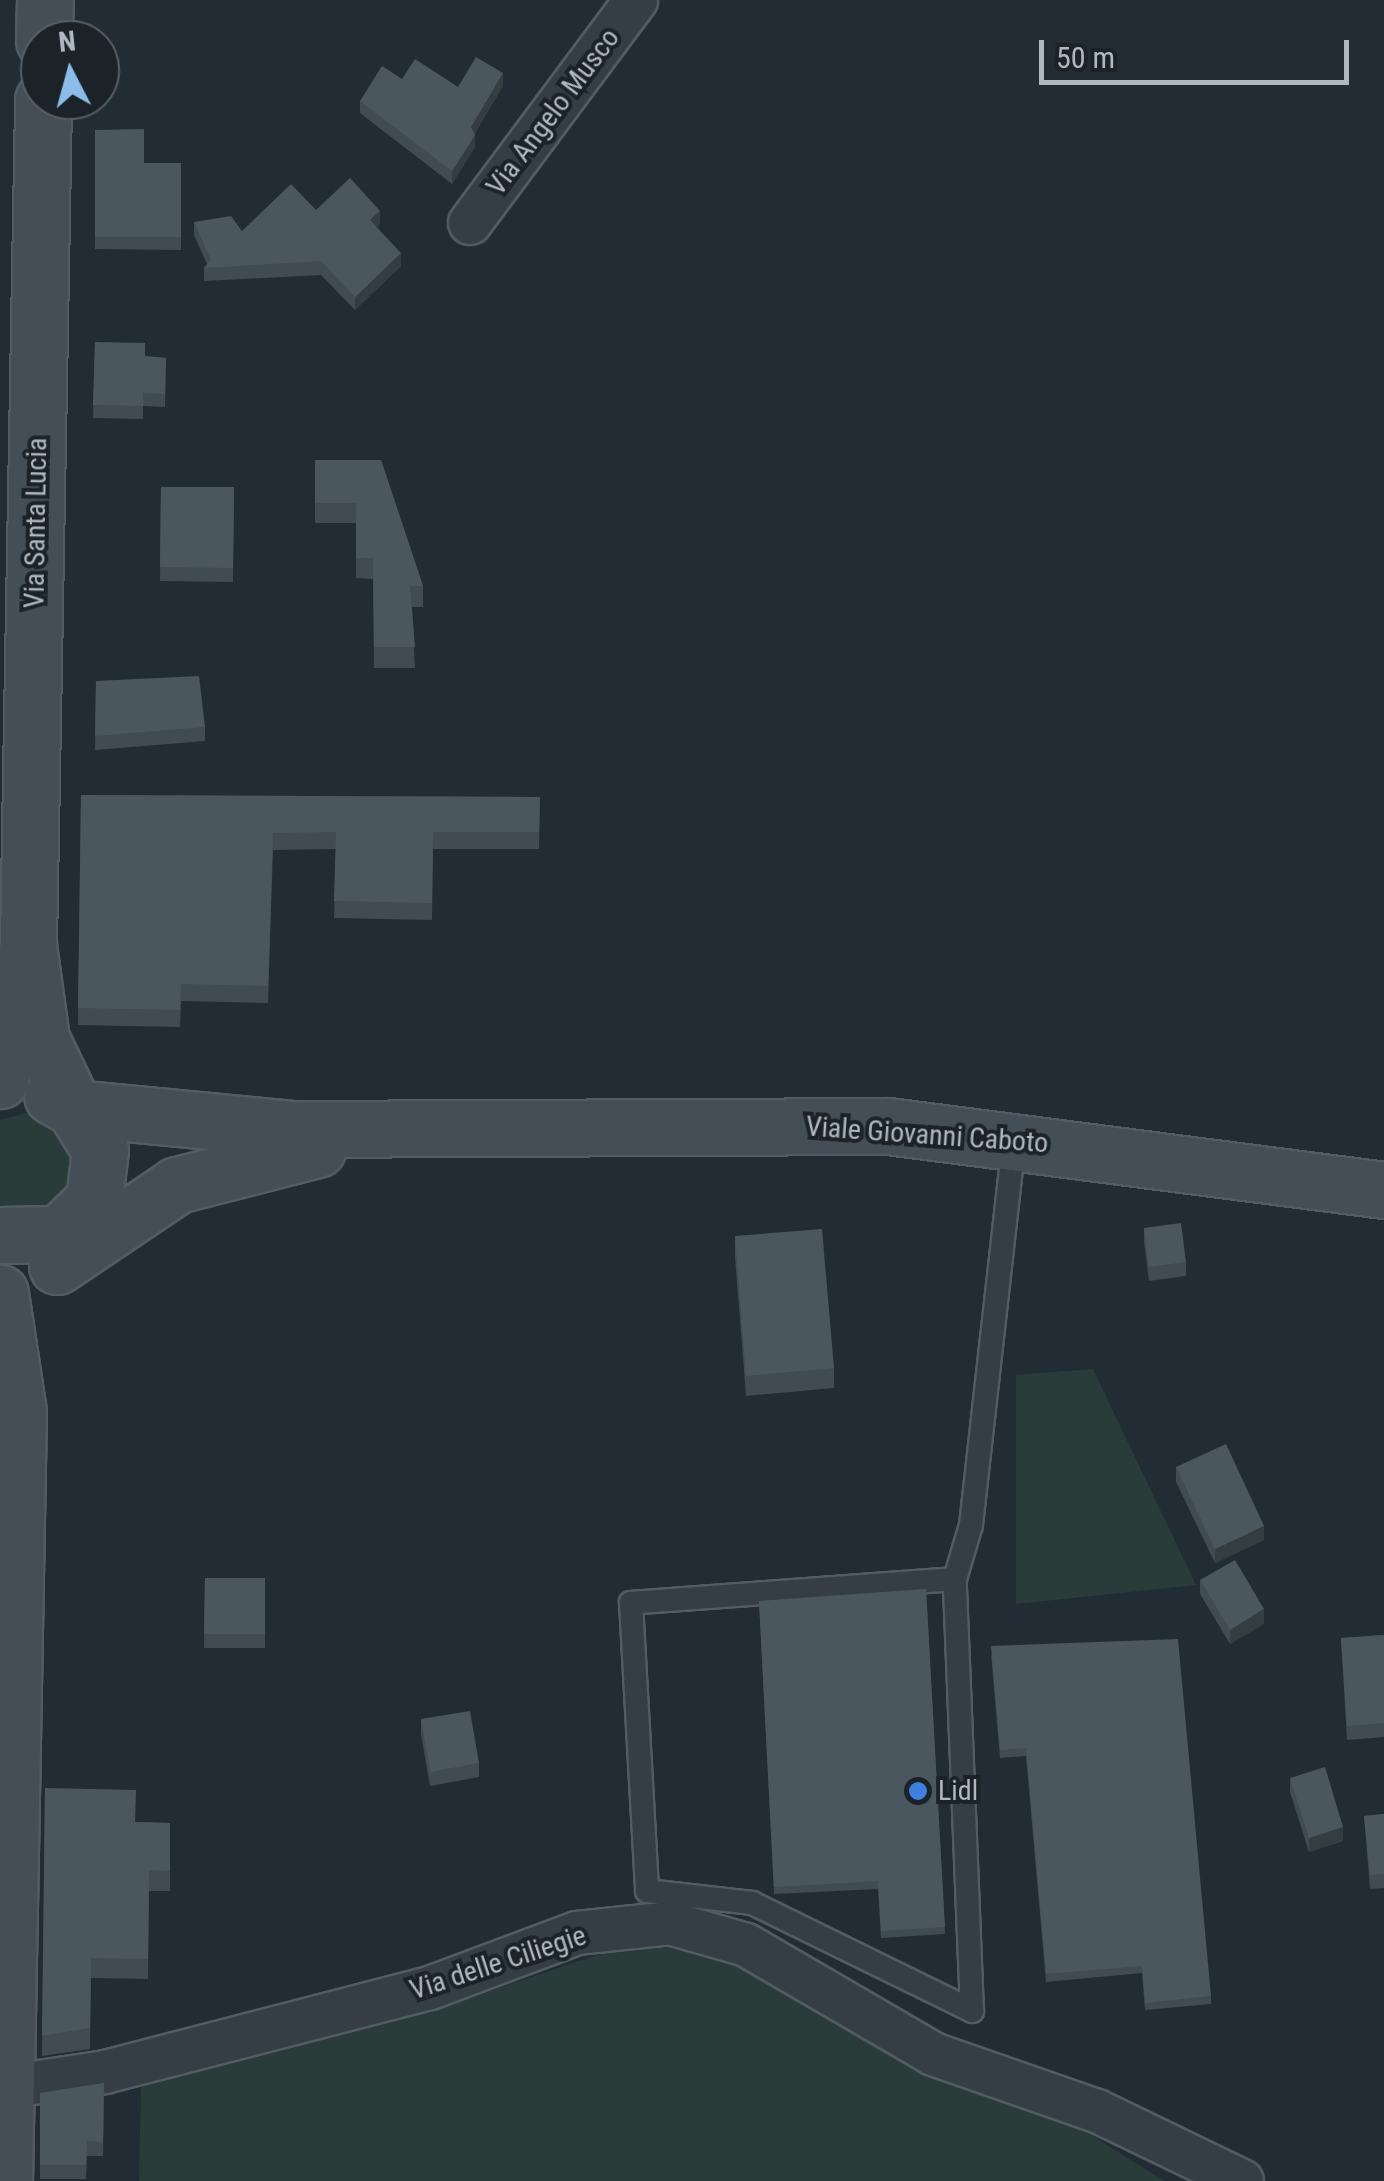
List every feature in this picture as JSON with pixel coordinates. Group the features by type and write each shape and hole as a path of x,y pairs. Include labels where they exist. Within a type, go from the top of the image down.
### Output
{"main road":[{"name":"Via Santa Lucia","path":"28,945 18,539 42,120"},
{"path":"0,1080 28,945"},
{"path":"4,2181 10,1659 18,1412 28,1330 68,1243 94,1200 100,1150 74,1108 41,1038 28,945"},
{"path":"0,1097 34,1091 74,1108 168,1121 408,1128"},
{"name":"Viale Giovanni Caboto","path":"408,1128 888,1126 1014,1139 1384,1190"},
{"path":"0,1235 68,1243 134,1207 237,1166 408,1128"},
{"path":"0,1293 18,1412"}],"street":[{"name":"Via Angelo Musco","path":"470,223 636,0"},
{"name":"Via delle Ciliegie","path":"6,2088 105,2072 430,1988 577,1933 670,1923 746,1945 933,2054 1097,2111 1242,2181"}],"lane":[{"path":"955,1579 631,1603 647,1891 752,1903 972,2012 955,1579 971,1524 1014,1139"}],"shaded area":[{"path":"29,1112 77,1138 71,1208 0,1219 0,1120"},
{"path":"1093,1369 1196,1585 1016,1604 1016,1375"},
{"path":"639,1941 698,1947 749,1966 926,2075 1079,2127 1164,2181 139,2181 141,2085 443,2007"}],"building":[{"path":"476,57 503,73 471,127 475,135 452,171 360,101 382,66 402,79 415,59 458,87"},
{"path":"144,129 144,163 181,163 181,237 95,237 95,130"},
{"path":"350,178 380,211 370,220 401,253 355,297 321,261 204,268 211,260 194,222 231,216 242,231 291,184 316,210"},
{"path":"95,342 145,343 145,356 166,358 165,394 143,393 143,406 93,405"},
{"path":"315,460 381,460 423,586 410,586 415,647 374,647 373,558 356,558 356,503 315,503"},
{"path":"161,487 234,487 233,568 160,567"},
{"path":"199,676 205,727 95,736 96,681"},
{"path":"81,795 540,797 539,832 433,832 432,903 334,901 336,832 273,833 268,986 181,984 180,1010 78,1008"},
{"path":"1181,1223 1186,1262 1149,1267 1144,1228"},
{"path":"822,1229 834,1368 746,1376 735,1236"},
{"path":"1226,1444 1264,1526 1215,1549 1176,1467"},
{"path":"1235,1560 1264,1609 1230,1630 1200,1580"},
{"path":"205,1578 265,1578 265,1634 204,1634"},
{"path":"926,1589 945,1927 881,1931 878,1881 774,1887 759,1601"},
{"path":"1384,1635 1384,1723 1347,1726 1341,1638"},
{"path":"1178,1639 1211,1996 1145,2003 1142,1966 1046,1974 1026,1748 1000,1750 991,1646"},
{"path":"470,1711 479,1763 430,1772 421,1719"},
{"path":"1325,1767 1343,1827 1309,1838 1290,1778"},
{"path":"45,1788 136,1790 135,1822 170,1823 170,1871 149,1870 148,1959 91,1958 90,2028 42,2036"},
{"path":"1384,1814 1384,1874 1370,1875 1364,1816"},
{"path":"104,2083 103,2142 87,2141 86,2165 40,2165 40,2093"}],"place":[{"name":"Lidl","path":"918,1791"}]}
